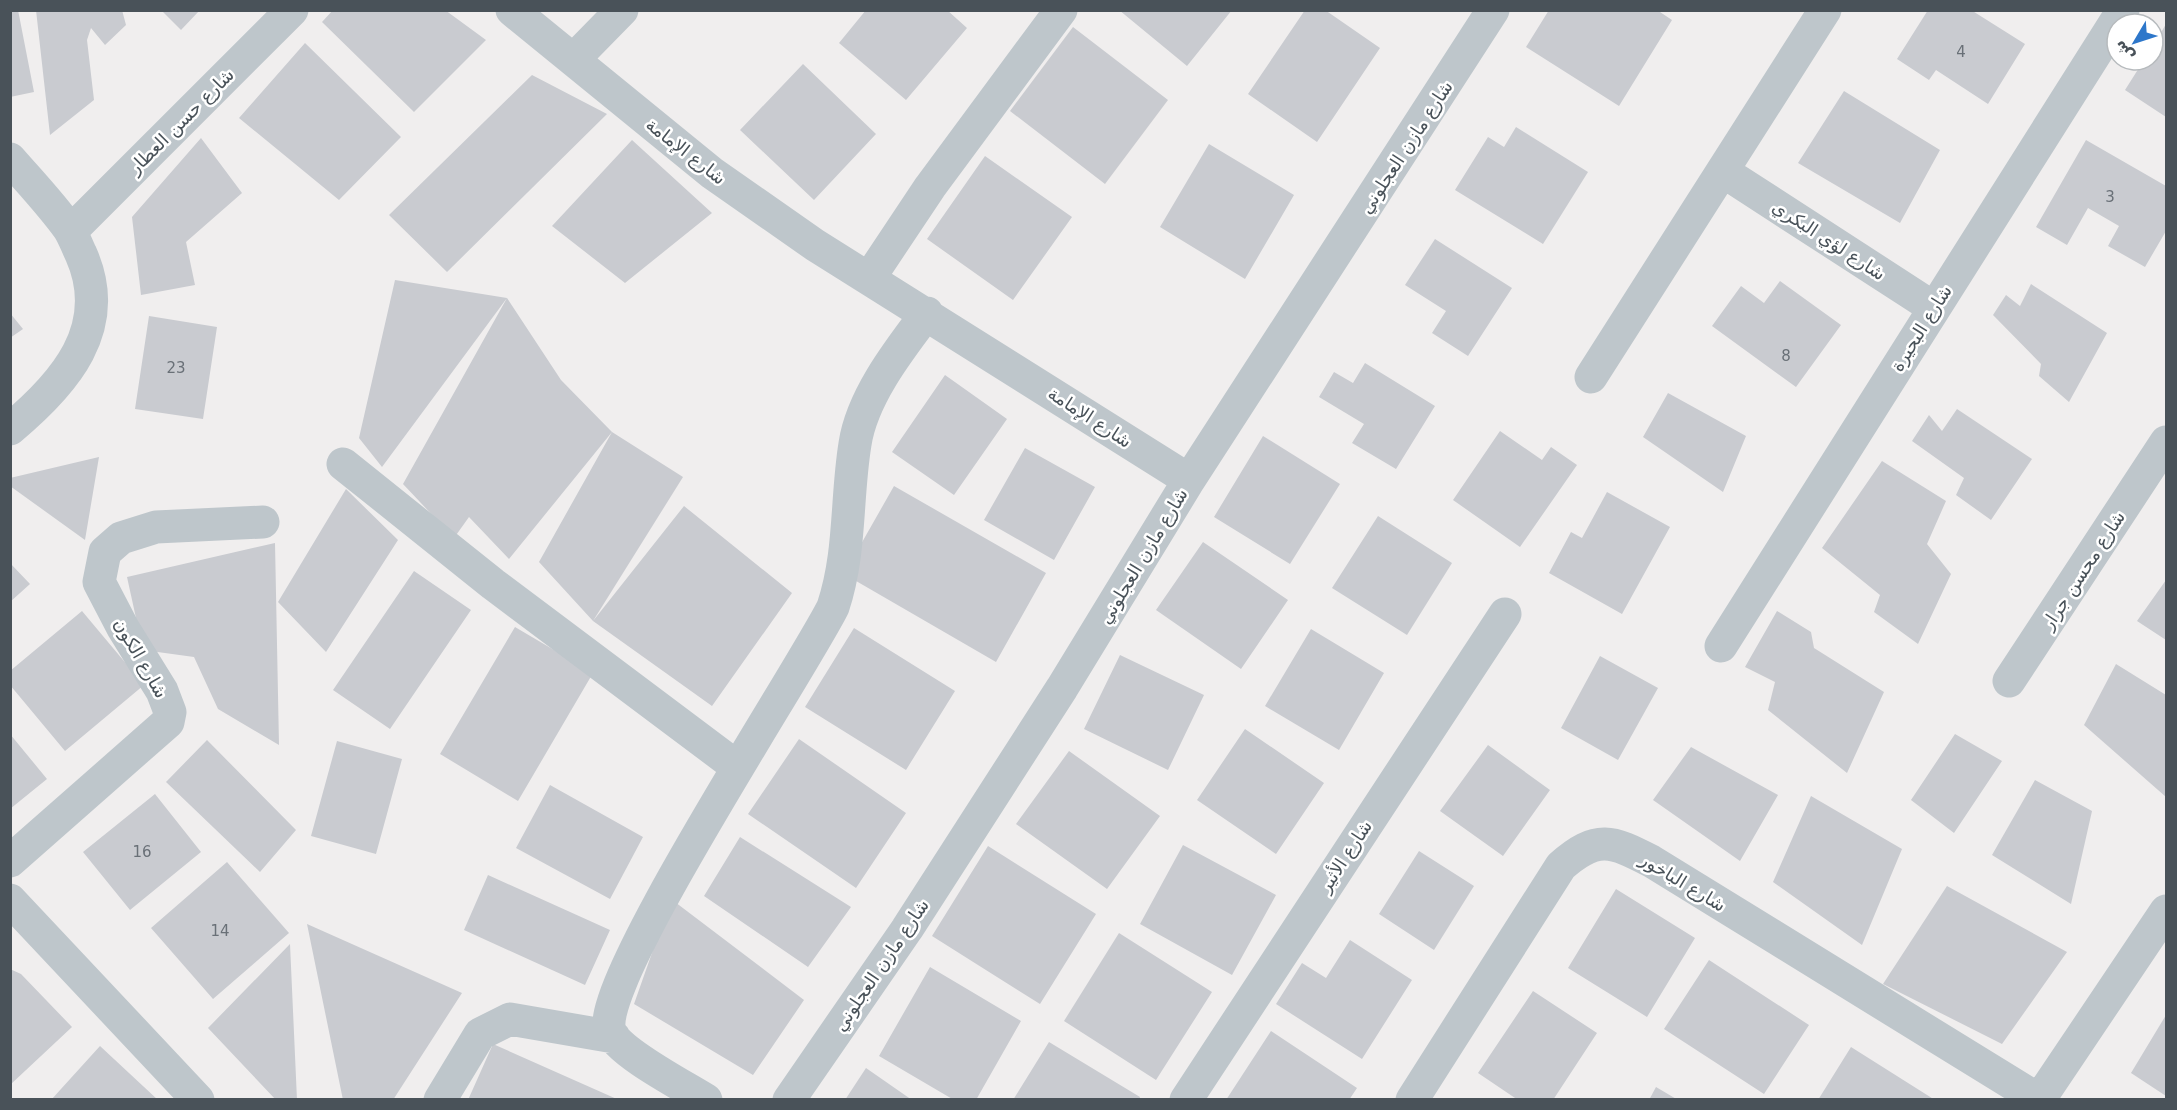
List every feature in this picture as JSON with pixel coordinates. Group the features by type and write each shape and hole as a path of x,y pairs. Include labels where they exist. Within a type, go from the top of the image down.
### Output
{"street":[{"name":"شارع حسن العطار","path":"71,231 292,10"},
{"name":"شارع الإمامة","path":"512,10 712,173 815,245 927,313 1189,480"},
{"path":"574,59 622,10"},
{"path":"870,278 930,187 1061,10"},
{"name":"شارع مازن العجلوني","path":"789,1100 933,889 1062,688 1189,480 1493,10"},
{"path":"1591,378 1825,10"},
{"name":"شارع البحيرة","path":"1721,646 2122,10"},
{"path":"10,159 71,231 88,269 93,298 88,331 74,362 44,401 10,429"},
{"name":"شارع لؤي البكري","path":"1724,172 1934,308"},
{"path":"706,1100 629,1051 614,1037 608,1022 616,994 657,909 737,767 833,607 839,588 848,535 855,444 859,427 892,359 927,313"},
{"name":"شارع محسن جرار","path":"2009,681 2163,456"},
{"path":"343,464 493,584 737,767"},
{"name":"شارع الكون","path":"10,861 168,722 170,712 162,691 123,628 99,582 105,552 122,538 156,527 263,522"},
{"name":"شارع الأثير","path":"1186,1100 1505,614"},
{"name":"شارع الباخور","path":"1412,1100 1561,866 1575,854 1602,842 1618,844 1651,861 2039,1100"},
{"path":"10,900 198,1100"},
{"path":"2039,1100 2166,911"},
{"path":"440,1100 480,1034 510,1019 614,1037"}],"building":[{"path":"10,10 18,10 34,92 10,97"},
{"path":"36,10 122,10 126,25 105,45 91,28 87,40 94,100 50,135"},
{"path":"161,10 200,10 181,30"},
{"path":"333,10 445,10 486,40 414,112 322,22"},
{"path":"866,10 947,10 967,28 906,100 839,43"},
{"path":"1119,10 1232,10 1187,66"},
{"path":"1305,10 1325,10 1380,48 1317,142 1248,94"},
{"path":"1549,10 1657,10 1672,20 1619,106 1526,47"},
{"path":"1928,10 1971,10 2025,44 1988,104 1936,70 1929,80 1897,59"},
{"path":"2166,24 2166,117 2125,90 2136,72 2165,72"},
{"path":"1073,27 1168,100 1105,184 1010,111"},
{"path":"305,43 401,137 339,200 239,118"},
{"path":"803,64 876,134 814,200 740,130"},
{"path":"532,75 607,114 447,272 389,215"},
{"path":"1844,91 1940,150 1900,223 1798,163"},
{"path":"1516,127 1588,172 1543,244 1455,190 1488,137 1504,147"},
{"path":"201,138 242,193 186,242 195,285 141,295 132,217"},
{"path":"632,140 712,213 625,283 552,226"},
{"path":"2086,140 2166,186 2166,231 2145,267 2108,246 2119,226 2088,208 2067,245 2036,227"},
{"path":"1209,144 1294,195 1245,279 1160,227"},
{"path":"985,156 1072,217 1013,300 927,239"},
{"path":"1435,239 1512,288 1468,356 1432,333 1446,311 1405,285"},
{"path":"395,280 507,298 382,467 359,438"},
{"path":"1780,281 1841,325 1796,387 1712,326 1741,286 1764,303"},
{"path":"2031,284 2107,333 2069,402 2039,376 2041,364 1993,315 2006,295 2020,306"},
{"path":"507,298 561,380 612,432 509,559 469,517 454,538 403,484"},
{"path":"10,313 23,329 10,338"},
{"path":"149,316 217,327 203,419 135,409"},
{"path":"1365,363 1435,406 1396,469 1352,443 1364,424 1319,397 1334,372 1353,383"},
{"path":"945,375 1007,419 954,495 892,452"},
{"path":"1668,393 1746,436 1723,492 1643,437"},
{"path":"1957,409 2032,459 1991,520 1956,495 1964,478 1912,441 1929,415 1942,431"},
{"path":"1500,431 1542,460 1551,447 1577,465 1520,547 1453,500"},
{"path":"612,432 683,477 593,621 539,562"},
{"path":"1263,436 1340,484 1290,564 1214,517"},
{"path":"1025,448 1095,487 1054,560 984,520"},
{"path":"99,457 85,540 10,486 10,478"},
{"path":"1882,461 1946,501 1927,544 1951,574 1918,644 1874,612 1880,595 1822,548"},
{"path":"894,486 1046,573 996,662 844,574"},
{"path":"346,489 398,540 326,652 278,602"},
{"path":"1607,492 1670,527 1622,614 1549,573 1571,532 1582,538"},
{"path":"684,506 792,593 712,706 593,621"},
{"path":"1378,516 1452,563 1407,635 1332,588"},
{"path":"1203,542 1288,600 1241,669 1156,610"},
{"path":"275,543 279,745 218,709 194,657 143,650 127,577"},
{"path":"10,563 30,584 10,602"},
{"path":"414,571 471,610 390,729 333,690"},
{"path":"2166,580 2166,640 2137,621"},
{"path":"82,611 144,685 65,751 10,685 10,671"},
{"path":"1777,611 1811,632 1814,648 1884,692 1847,773 1768,710 1775,682 1745,667"},
{"path":"515,627 593,673 518,801 440,754"},
{"path":"854,628 955,691 906,770 805,707"},
{"path":"1311,629 1384,673 1339,750 1265,706"},
{"path":"1120,655 1204,695 1168,770 1084,729"},
{"path":"1600,656 1658,688 1618,760 1561,728"},
{"path":"2116,664 2166,695 2166,797 2084,725"},
{"path":"1245,729 1324,783 1276,854 1197,800"},
{"path":"10,734 47,779 10,809"},
{"path":"1955,734 2002,761 1954,833 1911,800"},
{"path":"799,739 906,813 856,888 748,814"},
{"path":"207,740 296,830 260,872 166,782"},
{"path":"337,741 402,759 376,854 311,836"},
{"path":"1488,745 1550,790 1503,856 1440,811"},
{"path":"1691,747 1778,795 1740,861 1653,800"},
{"path":"1069,751 1160,816 1107,889 1016,824"},
{"path":"2035,780 2092,811 2071,904 1992,855"},
{"path":"550,785 643,837 610,899 516,848"},
{"path":"155,794 201,852 130,910 83,852"},
{"path":"1811,796 1902,849 1862,945 1773,882"},
{"path":"740,837 851,907 808,967 704,896"},
{"path":"1183,845 1276,895 1232,975 1140,924"},
{"path":"988,846 1096,914 1040,1004 932,936"},
{"path":"1419,851 1474,886 1434,950 1379,914"},
{"path":"227,862 289,933 213,999 151,928"},
{"path":"488,875 610,930 585,985 464,930"},
{"path":"1947,886 2067,952 2002,1044 1883,984"},
{"path":"1616,889 1695,938 1647,1017 1568,968"},
{"path":"671,899 804,1000 753,1075 634,1004"},
{"path":"307,924 462,993 393,1100 343,1100"},
{"path":"1119,933 1212,992 1156,1080 1064,1021"},
{"path":"1350,940 1412,980 1362,1059 1276,1004 1302,963 1326,978"},
{"path":"290,944 297,1100 276,1100 208,1028"},
{"path":"1709,960 1809,1025 1764,1094 1664,1029"},
{"path":"930,967 1021,1021 976,1100 954,1100 879,1056"},
{"path":"10,969 21,974 72,1027 10,1085"},
{"path":"1533,991 1597,1033 1553,1100 1518,1100 1478,1073"},
{"path":"2166,1015 2166,1096 2131,1073"},
{"path":"1271,1031 1357,1088 1349,1100 1226,1100"},
{"path":"1049,1042 1140,1097 1139,1100 1013,1100"},
{"path":"493,1044 619,1100 468,1100"},
{"path":"100,1046 158,1100 51,1100"},
{"path":"1851,1047 1935,1100 1818,1100"},
{"path":"866,1068 912,1100 845,1100"},
{"path":"1656,1087 1678,1100 1649,1100"}]}
